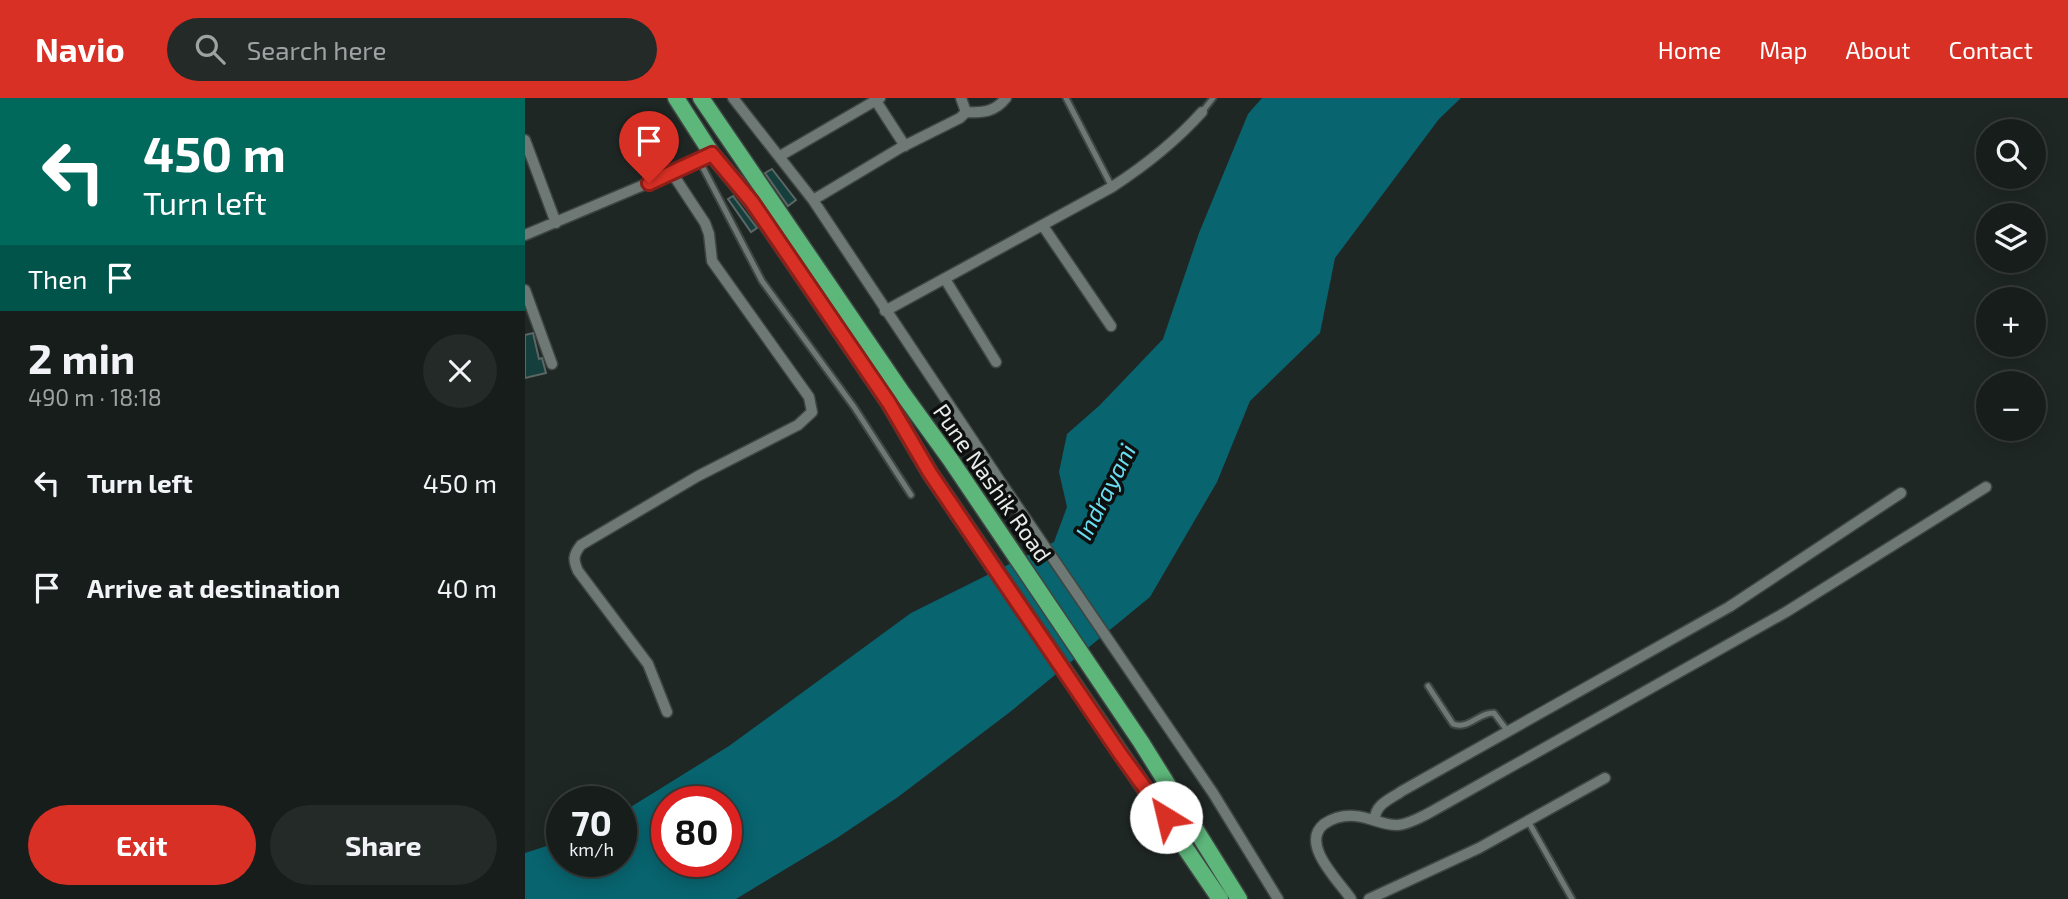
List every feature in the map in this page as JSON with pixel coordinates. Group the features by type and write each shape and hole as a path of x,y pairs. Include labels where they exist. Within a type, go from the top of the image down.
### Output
{"highway":[{"name":"Pune Nashik Road","path":"676,98 706,157 752,202 889,403 930,473 1220,899"},
{"name":"Pune Nashik Road","path":"701,98 1141,742 1239,899"},
{"path":"706,157 731,142"}],"street":[{"path":"733,98 813,200 885,311 1213,793 1279,899"},
{"path":"961,98 966,112"},
{"path":"813,200 905,146 960,118 966,112 986,113 1006,98"},
{"path":"780,156 878,99 905,146"},
{"path":"885,311 1112,187 1148,164 1202,112"},
{"path":"525,140 556,223"},
{"path":"525,235 706,157"},
{"path":"667,712 648,664 577,571 575,553 581,545 649,504 798,425 812,412 809,397 712,261 705,223 672,173"},
{"path":"1043,226 1111,326"},
{"path":"944,279 996,362"},
{"path":"525,290 552,364"},
{"path":"1351,899 1323,862 1316,847 1316,836 1321,827 1331,820 1343,816 1375,819 1398,825 1429,813 1786,612 1986,487"},
{"path":"1375,819 1379,807 1402,791 1729,607 1901,493"},
{"path":"1369,899 1455,860 1605,778"}],"lane":[{"path":"1066,98 1112,187"},
{"path":"1202,112 1213,98"},
{"path":"706,157 762,281 854,407 911,495"},
{"path":"1428,687 1453,724 1465,725 1488,712 1494,713 1509,733"},
{"path":"1528,821 1571,899"}],"water":[{"name":"Indrayani","path":"1262,98 1461,98 1439,119 1335,258 1320,333 1250,401 1217,482 1150,597 1010,712 898,797 837,838 736,899 525,899 525,853 546,846 546,877 637,877 637,803 651,794 651,877 742,877 742,786 665,786 729,746 911,613 1054,542 1067,507 1059,472 1067,434 1100,405 1163,339 1199,233 1248,114"}],"building":[{"path":"772,169 796,200 788,206 765,173"},
{"path":"733,196 757,228 751,232 728,199"},
{"path":"533,333 539,359 542,358 546,373 525,378 525,335"}],"route":[{"path":"649,183 712,154 752,202 889,403 930,473 1166,817"}]}
